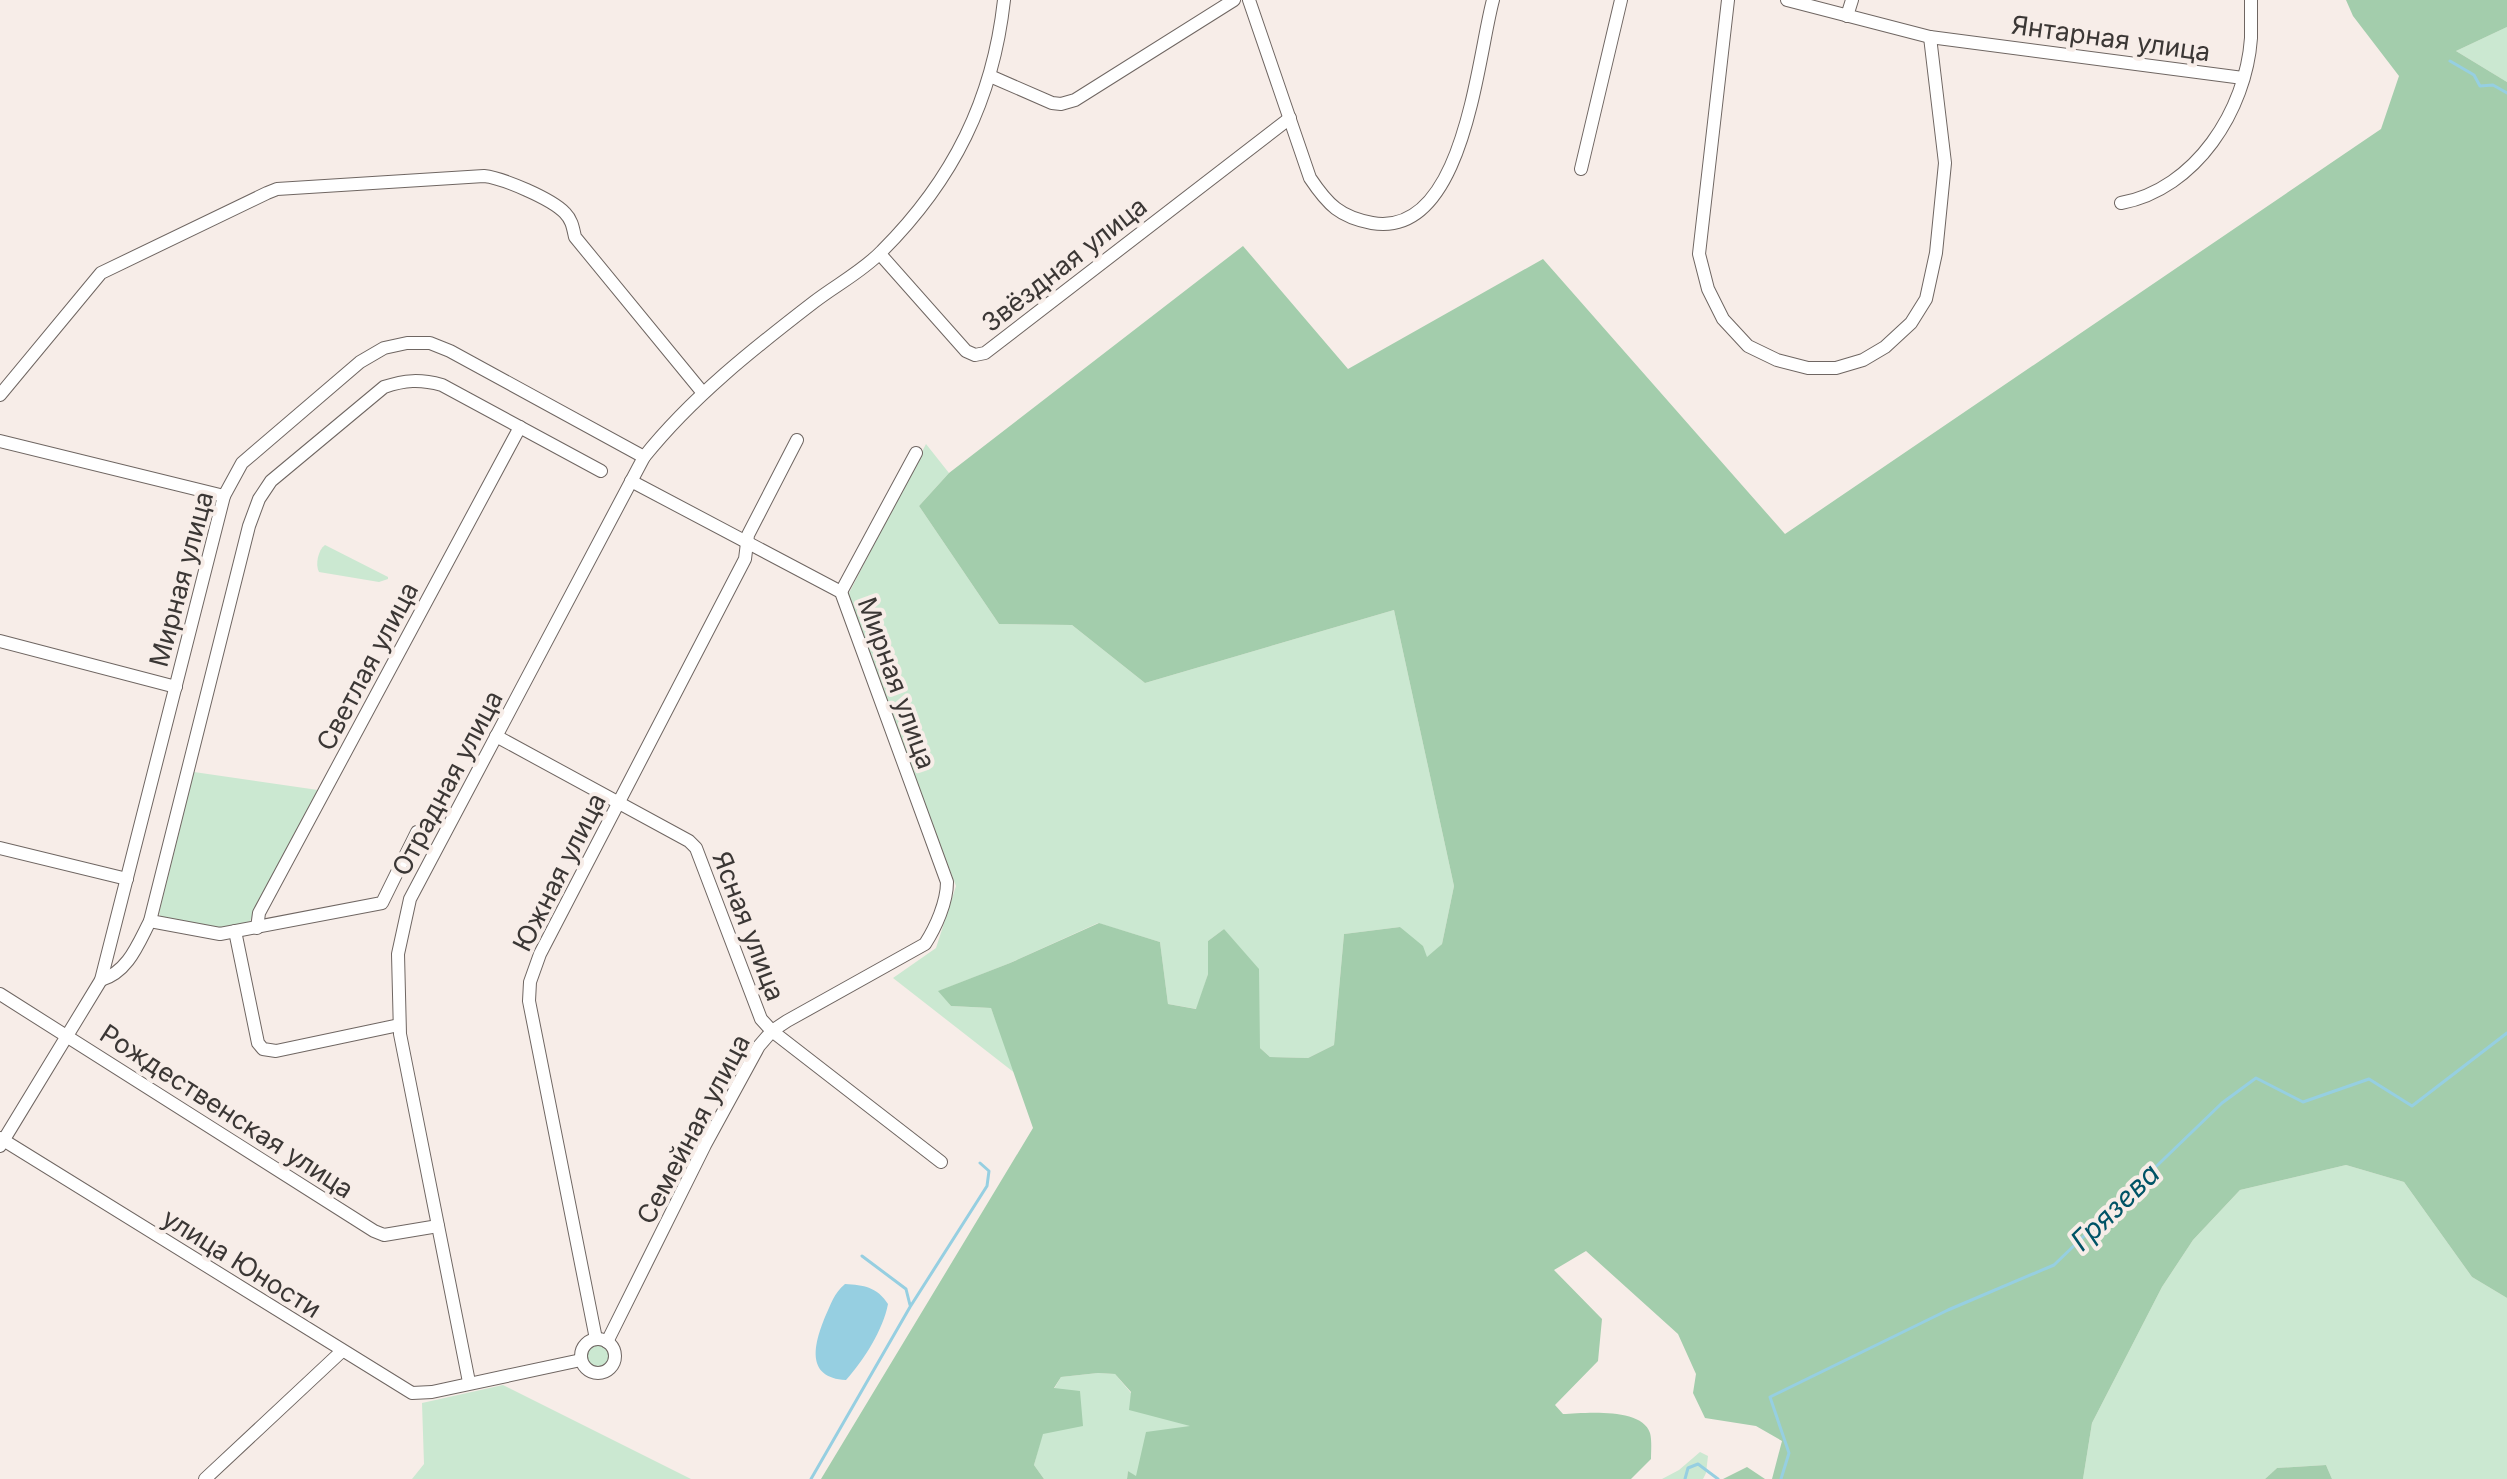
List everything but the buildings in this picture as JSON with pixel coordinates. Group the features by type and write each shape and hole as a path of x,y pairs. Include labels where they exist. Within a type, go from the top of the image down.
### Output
{"street":[{"name":"Отрадная улица","path":"469,1382 399,1025 398,954 410,899 644,457 669,426 703,393 814,302 880,254 939,185 965,142 990,76 1004,0"},
{"path":"990,76 1052,103 1075,100 1234,0"},
{"path":"1249,0 1310,178 1327,203 1343,213 1378,224 1395,223 1422,210 1436,196 1448,175 1463,134 1493,0"},
{"path":"1581,169 1621,0"},
{"path":"1728,0 1699,254 1708,289 1723,319 1748,346 1777,360 1808,368 1836,368 1863,360 1885,347 1911,323 1926,299 1936,253 1945,163 1930,37"},
{"name":"Янтарная улица","path":"1787,0 1930,37 2243,78"},
{"path":"1847,16 1852,0"},
{"path":"2121,203 2142,199 2177,180 2204,152 2229,116 2243,78 2251,40 2251,0"},
{"name":"Звёздная улица","path":"880,254 966,351 975,355 985,353 1290,118"},
{"path":"0,395 101,273 267,193 277,189 484,176 507,180 563,211 572,223 575,237 703,393"},
{"name":"Мирная улица","path":"1,1142 101,980 224,496 242,463 360,362 384,348 407,343 430,343 450,351 644,457"},
{"name":"Мирная улица","path":"101,980 110,977 130,960 150,921 249,526 259,499 271,481 384,387 405,380 423,379 442,385 601,471"},
{"name":"Светлая улица","path":"257,928 259,913 520,427"},
{"name":"Южная улица","path":"602,1340 529,1001 530,982 540,954 745,559 748,535 797,440"},
{"path":"0,441 224,496"},
{"path":"841,592 916,453"},
{"name":"Мирная улица","path":"631,481 841,592 947,882 945,900 925,944 863,979"},
{"path":"0,641 176,687"},
{"name":"Ясная улица","path":"496,736 689,841 696,848 756,1010 772,1031 941,1162"},
{"path":"150,921 220,934 382,903 417,832"},
{"path":"0,848 127,879"},
{"path":"235,931 258,1043 263,1049 276,1051 399,1025"},
{"name":"Семейная улица","path":"602,1340 759,1046 772,1031 863,979"},
{"name":"Рождественская улица","path":"0,994 374,1231 384,1235 438,1226"},
{"name":"улица Юности","path":"1,1142 412,1393 432,1392 581,1360"},
{"path":"602,1340 615,1357 607,1370 592,1372 581,1360 586,1344 602,1340"},
{"path":"205,1479 342,1351"}],"green space":[{"path":"2346,0 2507,0 2507,27 2456,51 2507,82 2507,1298 2472,1277 2404,1182 2346,1165 2240,1190 2193,1240 2162,1287 2092,1423 2083,1479 1772,1479 1782,1441 1756,1426 1705,1418 1693,1393 1696,1374 1678,1334 1586,1251 1554,1270 1602,1319 1598,1361 1555,1405 1563,1414 1611,1413 1636,1419 1645,1425 1651,1436 1651,1459 1631,1479 1127,1479 1128,1471 1136,1476 1146,1432 1190,1426 1129,1410 1131,1392 1115,1374 1098,1373 1061,1377 1054,1388 1080,1391 1083,1426 1043,1434 1034,1465 1044,1479 821,1479 1033,1128 991,1008 951,1006 938,991 1099,923 1160,942 1168,1004 1196,1009 1208,974 1208,941 1224,929 1259,969 1260,1048 1270,1057 1308,1058 1334,1045 1344,934 1400,927 1423,946 1427,957 1442,944 1454,886 1394,610 1145,683 1072,625 999,624 919,506 949,473 1243,246 1348,369 1543,259 1785,534 2381,129 2399,76 2353,16"},
{"path":"2507,27 2507,82 2456,51"},
{"path":"926,444 949,473 919,506 999,624 1072,625 1145,683 1394,610 1454,886 1442,944 1427,958 1400,927 1344,934 1334,1045 1308,1058 1270,1057 1260,1048 1258,1023 1224,929 1208,941 1208,974 1197,1009 1168,1004 1160,942 1098,923 939,991 951,1006 991,1008 1016,1074 893,978 936,948 956,886 848,605 849,593"},
{"path":"325,545 388,579 379,582 319,572 318,558"},
{"path":"194,772 318,790 250,921 240,925 206,926 161,918 159,913"},
{"path":"2346,1165 2404,1182 2472,1277 2507,1298 2507,1479 2332,1479 2326,1465 2277,1468 2265,1479 2083,1479 2092,1423 2162,1287 2193,1240 2240,1190"},
{"path":"598,1345 606,1348 609,1356 606,1364 598,1367 590,1364 587,1356 590,1348"},
{"path":"1115,1374 1131,1393 1192,1426 1136,1477 1128,1471 1127,1479 1044,1479 1034,1465 1054,1389 1061,1377"},
{"path":"503,1385 691,1479 412,1479 424,1464 422,1403"},
{"path":"1700,1452 1708,1456 1703,1479 1662,1479 1679,1470"},
{"path":"2326,1465 2332,1479 2265,1479 2277,1468"},
{"path":"1747,1467 1765,1479 1723,1479"}],"water":[{"path":"845,1284 870,1288 888,1304 872,1344 846,1380 824,1373 816,1358 825,1317 835,1295"}],"waterway":[{"path":"2450,61 2474,75 2480,86 2493,85 2507,93"},
{"name":"Грязева","path":"1781,1479 1789,1453 1770,1397 1948,1310 2054,1265 2222,1103 2256,1078 2303,1102 2369,1079 2412,1106 2507,1033"},
{"path":"811,1479 910,1307 987,1186 989,1171 980,1163"},
{"path":"862,1256 906,1289 910,1305"},
{"name":"Грязева","path":"1685,1479 1688,1468 1698,1464 1718,1479"}]}
